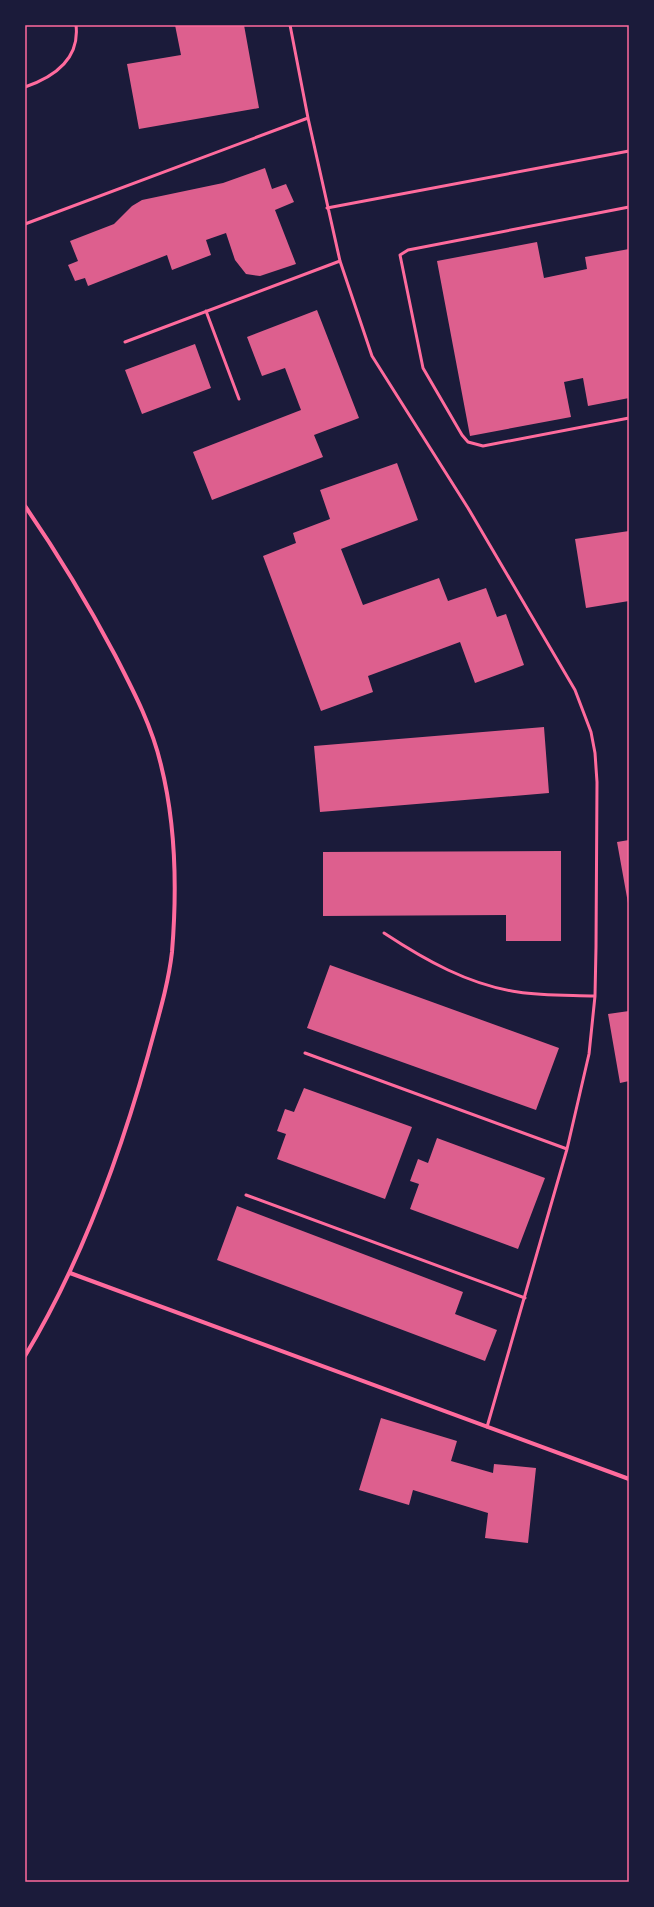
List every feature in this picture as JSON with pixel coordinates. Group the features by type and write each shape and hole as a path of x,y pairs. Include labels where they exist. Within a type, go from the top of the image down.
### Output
{"street":[{"path":"25,506 74,581 129,683 150,727 161,765 168,802 173,852 174,895 172,953 163,999 133,1107 109,1179 70,1272 25,1356"},
{"path":"70,1272 629,1479"}],"lane":[{"path":"25,87 53,75 72,55 76,43 76,25"},
{"path":"290,25 327,208 340,261 372,356 468,508 575,690 591,732 597,782 595,996 588,1054 567,1149 488,1427"},
{"path":"25,224 308,118"},
{"path":"327,208 629,151"},
{"path":"629,207 408,250 400,255 423,368 462,436 468,442 483,446 629,418"},
{"path":"125,342 340,261"},
{"path":"206,311 239,399"},
{"path":"384,933 414,953 446,970 484,984 518,992 595,996"},
{"path":"305,1053 567,1149"},
{"path":"246,1196 525,1298"}],"building":[{"path":"175,25 244,25 259,108 139,129 127,64 181,55"},
{"path":"265,168 272,189 286,184 294,202 275,210 296,264 260,276 246,274 235,260 226,233 206,240 211,255 172,270 167,255 88,286 85,278 75,281 68,265 78,261 70,241 114,224 132,206 142,200 223,183"},
{"path":"537,242 544,278 587,269 585,257 629,249 629,398 588,406 583,378 564,382 571,417 470,436 437,261"},
{"path":"317,310 359,418 314,435 323,457 212,500 193,452 301,410 285,368 262,376 247,337"},
{"path":"195,344 211,388 142,414 125,370"},
{"path":"397,463 418,520 341,549 363,605 439,578 448,601 486,588 497,617 506,614 524,665 475,683 460,642 368,676 373,692 321,711 263,556 296,543 293,533 330,519 320,490"},
{"path":"629,531 629,601 586,608 575,539"},
{"path":"544,727 549,793 320,812 314,746"},
{"path":"629,840 629,903 628,903 617,842"},
{"path":"561,851 561,941 506,941 506,915 323,916 323,852"},
{"path":"330,965 559,1048 536,1110 307,1028"},
{"path":"629,1011 629,1081 620,1083 608,1014"},
{"path":"304,1088 412,1127 385,1199 277,1159 286,1134 277,1131 285,1109 294,1112"},
{"path":"437,1138 545,1178 518,1249 410,1209 419,1184 410,1181 418,1159 428,1163"},
{"path":"237,1206 463,1292 455,1314 497,1330 485,1361 217,1260"},
{"path":"381,1418 457,1441 451,1461 493,1473 494,1464 536,1468 528,1543 485,1538 488,1513 413,1490 409,1505 359,1490"}]}
